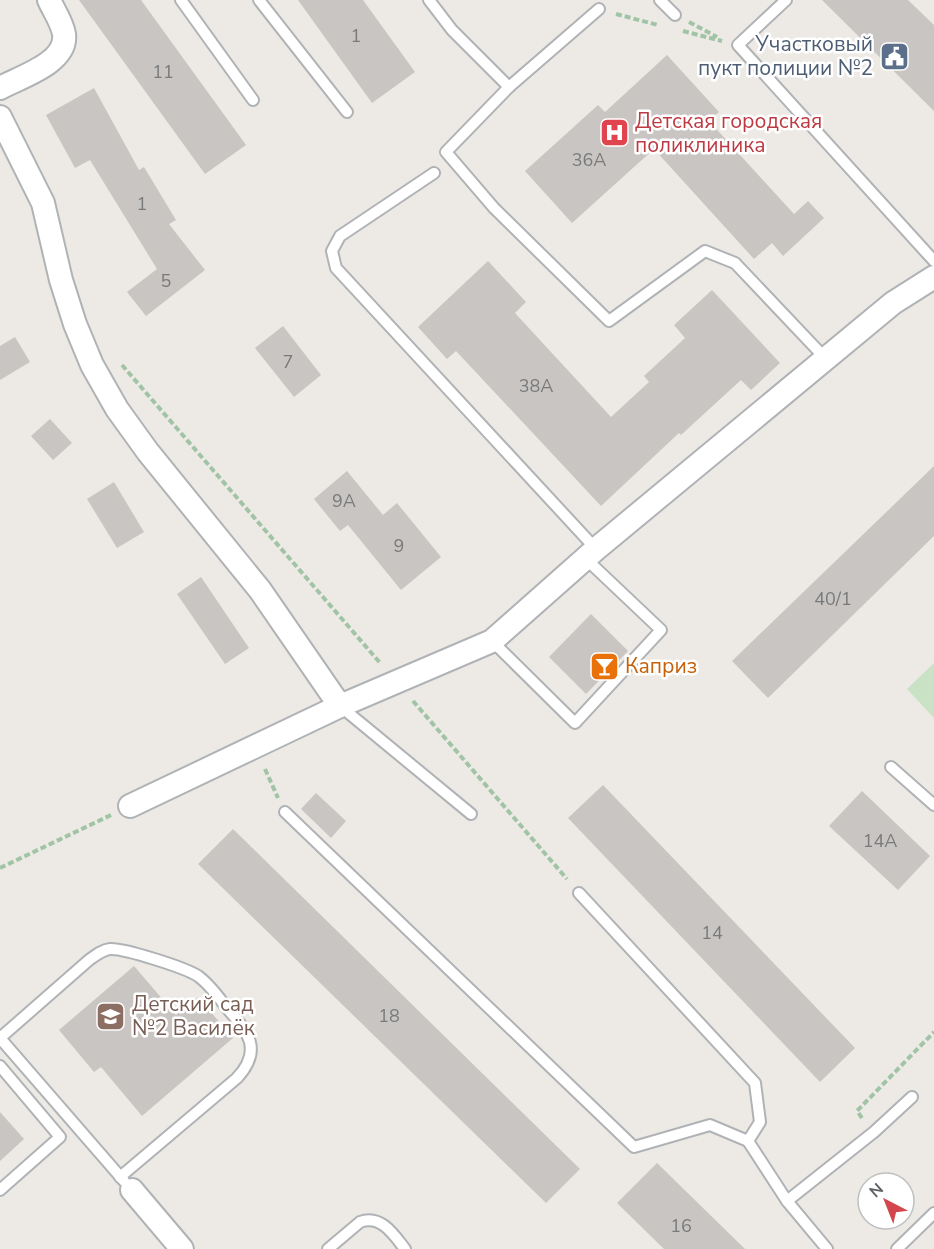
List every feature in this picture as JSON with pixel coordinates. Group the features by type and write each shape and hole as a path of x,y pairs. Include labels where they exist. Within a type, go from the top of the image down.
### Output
{"street":[{"path":"0,87 46,65 59,53 64,37 60,22 49,0"},
{"path":"0,117 43,203 75,324 112,402 148,452 260,590 340,706"},
{"path":"130,806 340,706 492,641 590,554 893,303 934,277"},
{"path":"126,1183 182,1249"}],"lane":[{"path":"181,0 253,100"},
{"path":"259,0 347,112"},
{"path":"429,0 452,30 509,87"},
{"path":"660,0 675,15"},
{"path":"786,0 738,45 934,261"},
{"path":"599,9 509,87 446,152 494,208 609,321 705,251 735,263 826,359"},
{"path":"434,173 340,236 332,251 336,268 590,554 661,630 574,723 492,641"},
{"path":"340,706 471,814"},
{"path":"891,767 934,805"},
{"path":"285,812 634,1147 710,1125 748,1141 787,1201 827,1249"},
{"path":"579,893 755,1083 760,1122 748,1141"},
{"path":"106,950 120,950 198,976 210,986 248,1034 251,1048 248,1063 237,1078 126,1183 0,1038 89,960 106,950"},
{"path":"0,1066 60,1137 0,1190"},
{"path":"787,1201 874,1132 912,1097"},
{"path":"897,1249 934,1212"},
{"path":"328,1249 360,1222 373,1220 384,1225 405,1249"}],"path":[{"path":"675,15 724,41"},
{"path":"115,357 579,893"},
{"path":"254,747 285,812"},
{"path":"0,868 130,806"},
{"path":"874,1132 857,1111 934,1032"}],"green space":[{"path":"934,663 934,718 907,689"}],"building":[{"path":"79,0 141,0 246,145 205,174"},
{"path":"298,0 363,0 415,72 372,103"},
{"path":"822,0 908,0 934,25 934,111"},
{"path":"667,55 719,112 709,121 794,214 808,201 824,218 783,256 772,243 754,259 654,149 572,223 525,171 598,105 605,112"},
{"path":"94,88 139,170 144,167 176,220 169,224 205,270 146,316 127,292 157,269 90,160 75,168 46,115"},
{"path":"488,261 526,302 515,313 611,417 649,382 644,376 685,338 674,325 712,290 780,363 751,390 741,380 681,435 679,433 601,506 456,351 447,359 418,327"},
{"path":"283,326 321,375 294,397 255,348"},
{"path":"15,337 30,362 0,380 0,346"},
{"path":"50,419 72,443 53,460 31,436"},
{"path":"934,466 934,536 768,698 732,661"},
{"path":"347,471 383,515 397,503 441,557 401,590 348,525 340,531 314,499"},
{"path":"114,482 144,532 117,548 87,499"},
{"path":"201,577 249,648 225,664 177,594"},
{"path":"591,614 628,651 586,694 549,657"},
{"path":"603,785 855,1048 820,1082 568,818"},
{"path":"862,791 930,856 898,890 829,826"},
{"path":"316,793 346,821 331,838 301,809"},
{"path":"233,829 580,1169 546,1203 198,864"},
{"path":"134,966 176,1015 198,997 233,1038 142,1116 101,1067 94,1072 59,1030"},
{"path":"0,1112 24,1139 0,1161"},
{"path":"657,1163 745,1249 664,1249 617,1203"}],"place":[{"name":"Участковый пукт полиции №2","path":"894,56"},
{"name":"Детская городская поликлиника","path":"614,133"},
{"name":"Каприз","path":"604,666"},
{"name":"Детский сад №2 Василёк","path":"111,1016"}]}
